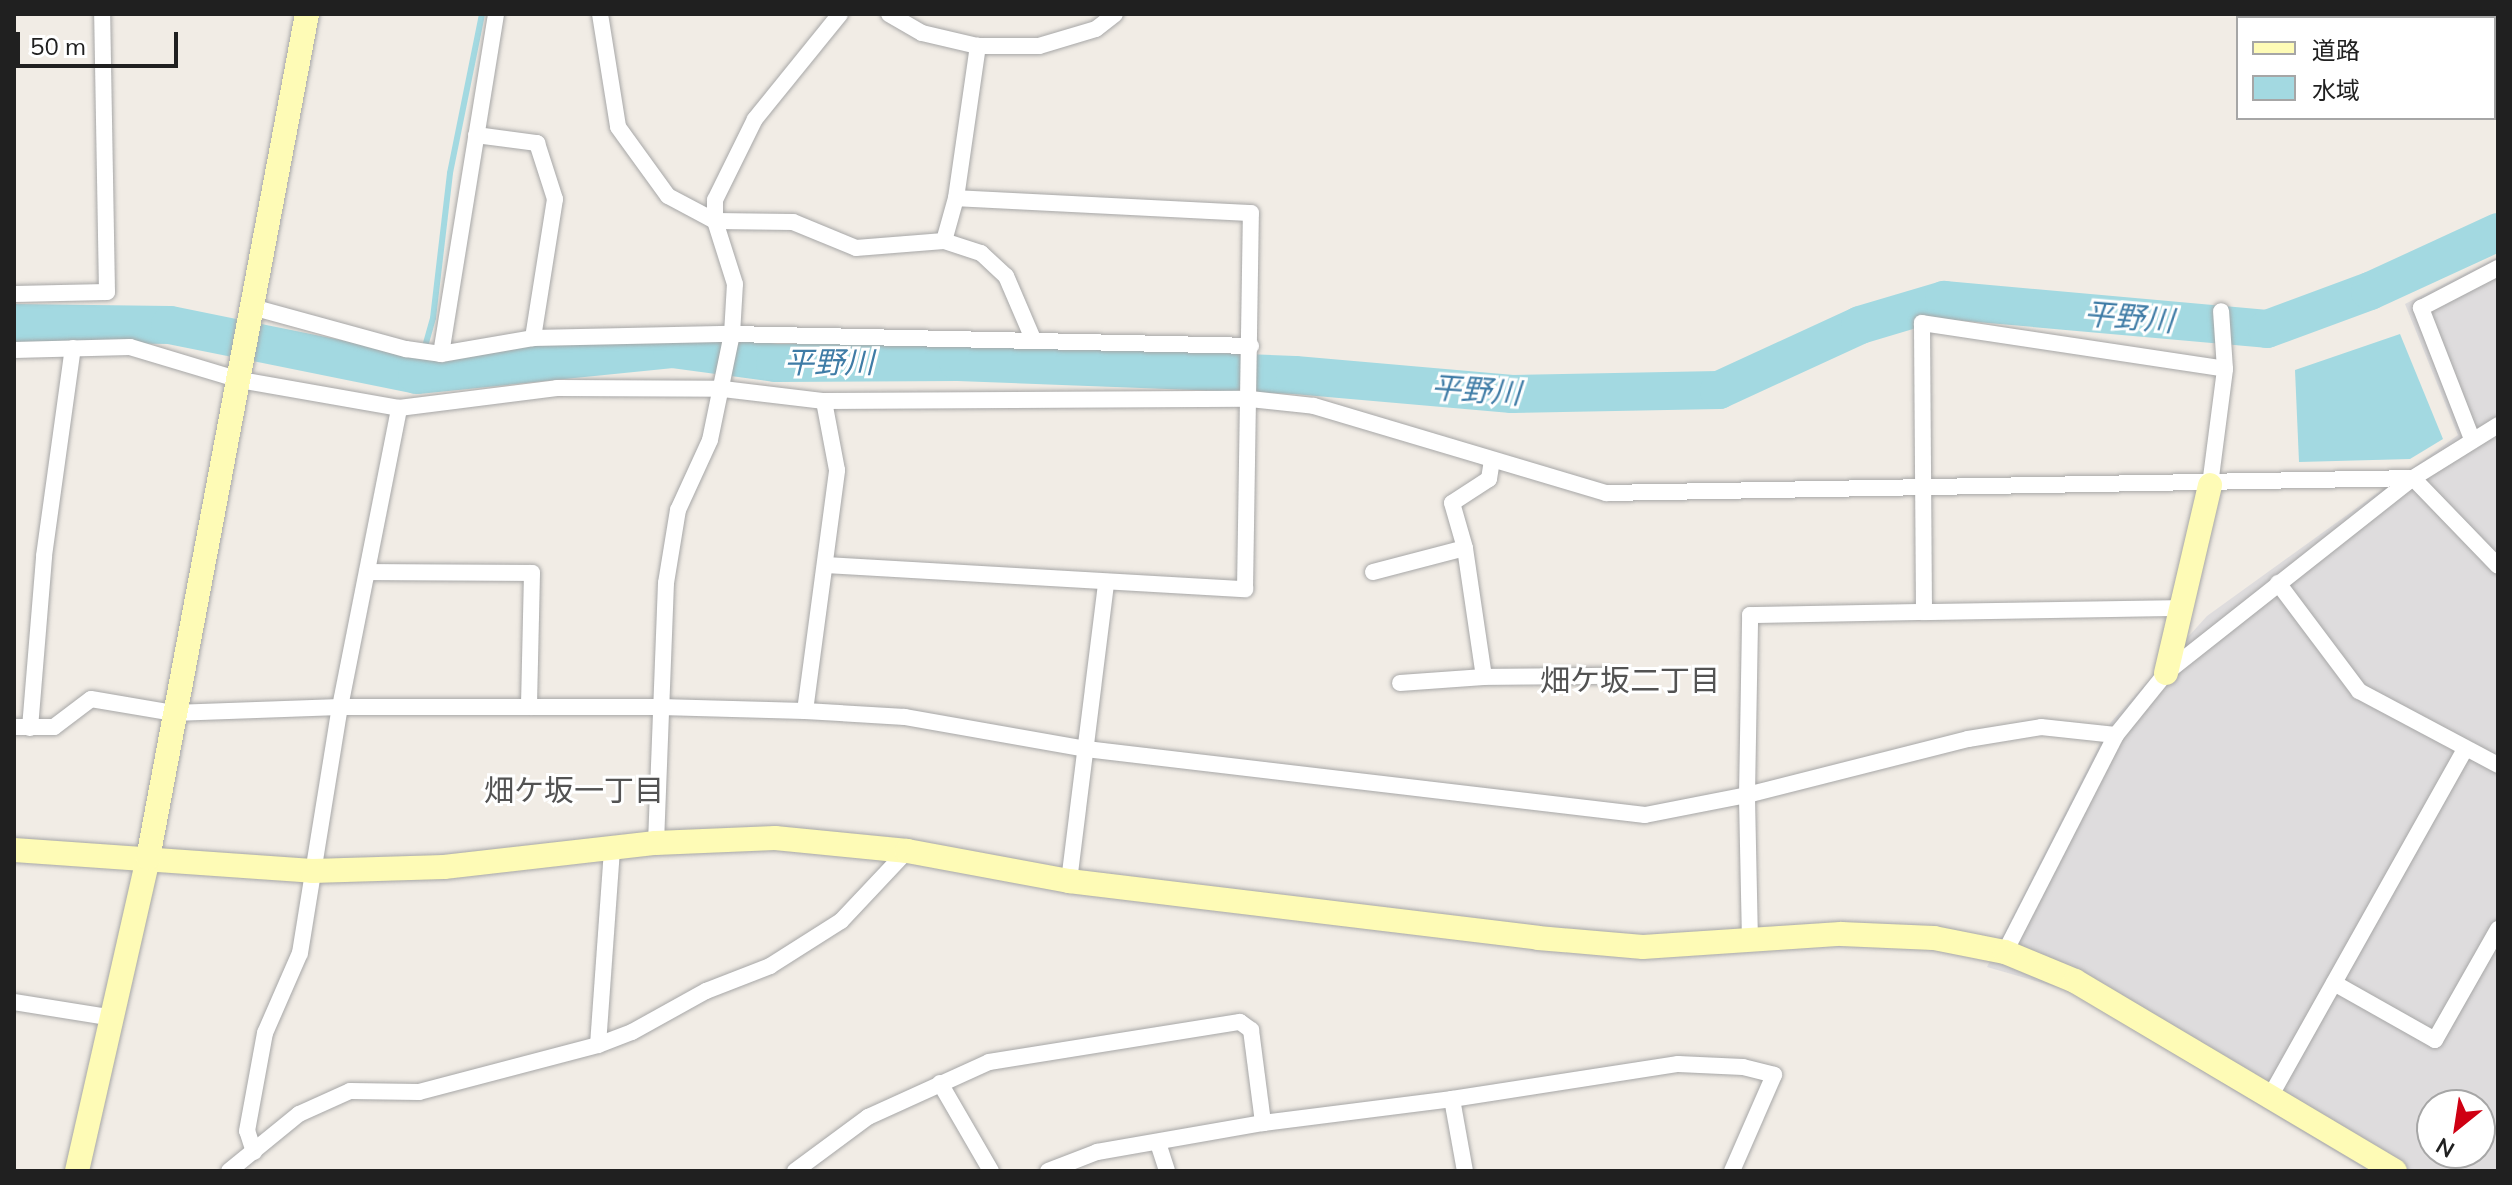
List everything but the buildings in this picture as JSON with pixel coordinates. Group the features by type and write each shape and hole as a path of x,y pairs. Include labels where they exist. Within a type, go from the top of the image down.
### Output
{"street":[{"path":"14,294 107,292 102,14"},
{"path":"77,1171 148,858 307,14"},
{"path":"441,354 496,14"},
{"path":"600,14 618,127 668,196 715,221 793,222 856,248 944,241 981,253 1006,276 1033,339"},
{"path":"656,843 666,583 678,510 710,440 732,334 735,284 715,221 715,200 755,119 840,14"},
{"path":"889,14 922,33 978,46 1039,46 1096,29 1115,14"},
{"path":"944,241 956,198 978,46"},
{"path":"476,135 537,143 555,199 533,338"},
{"path":"825,565 1245,589 1251,213 956,198"},
{"path":"2472,439 2421,308 2498,268"},
{"path":"2166,673 2210,485 2225,369 2221,311"},
{"path":"250,312 406,349 441,354 533,338 732,334 1251,346"},
{"path":"1924,612 1922,323 2225,369"},
{"path":"14,350 130,347 399,408 557,388 723,389 824,401 1250,399 1314,406 1606,493 2210,485 2413,478 2498,566"},
{"path":"73,348 22,728 54,727 91,699 173,713 340,707 660,707 805,711 905,717 1086,749 1645,815 1747,795 1982,736 2041,727 2116,735"},
{"path":"805,711 837,470 824,401"},
{"path":"254,1152 247,1131 265,1033 300,953 340,707 399,408"},
{"path":"2005,952 2116,735 2166,673 2413,478 2498,425"},
{"path":"1484,677 1465,548 1452,503 1489,479 1492,460"},
{"path":"1373,572 1465,548"},
{"path":"367,572 532,573 529,707"},
{"path":"1069,881 1106,583"},
{"path":"2278,583 2359,691 2498,765"},
{"path":"1750,941 1747,795 1750,615 2179,608"},
{"path":"1400,683 1484,677 1609,676"},
{"path":"2271,1095 2465,749"},
{"path":"14,850 312,871 444,867 656,843 775,838 907,851 1069,881 1538,938 1643,947 1841,934 1934,938 2005,952 2075,981 2395,1171"},
{"path":"598,1045 612,849"},
{"path":"229,1171 299,1114 350,1091 419,1092 598,1045 632,1032 706,991 770,966 841,921 907,851"},
{"path":"2334,983 2435,1040 2498,929"},
{"path":"14,1002 114,1018"},
{"path":"795,1171 868,1117 989,1062 1240,1022 1251,1030 1263,1123"},
{"path":"1048,1171 1097,1152 1263,1123 1452,1099 1678,1064 1743,1067 1774,1075 1732,1171"},
{"path":"940,1083 991,1171"},
{"path":"1452,1099 1465,1171"},
{"path":"1158,1143 1167,1171"}],"shaded area":[{"path":"2498,257 2498,1171 2368,1171 2067,990 1987,967 2111,722 2207,616 2458,435 2405,304"}],"water":[{"path":"2400,334 2443,439 2410,459 2299,462 2295,370"}],"waterway":[{"path":"417,375 433,318 450,173 482,14"},
{"name":"平野川","path":"14,323 170,325 417,375 672,349 775,363 958,362 1295,375 1512,394 1719,390 1860,325 1944,300 2267,329 2370,291 2498,232"}],"district":[{"name":"畑ケ坂二丁目","path":"1630,680"},
{"name":"畑ケ坂一丁目","path":"574,790"}]}
